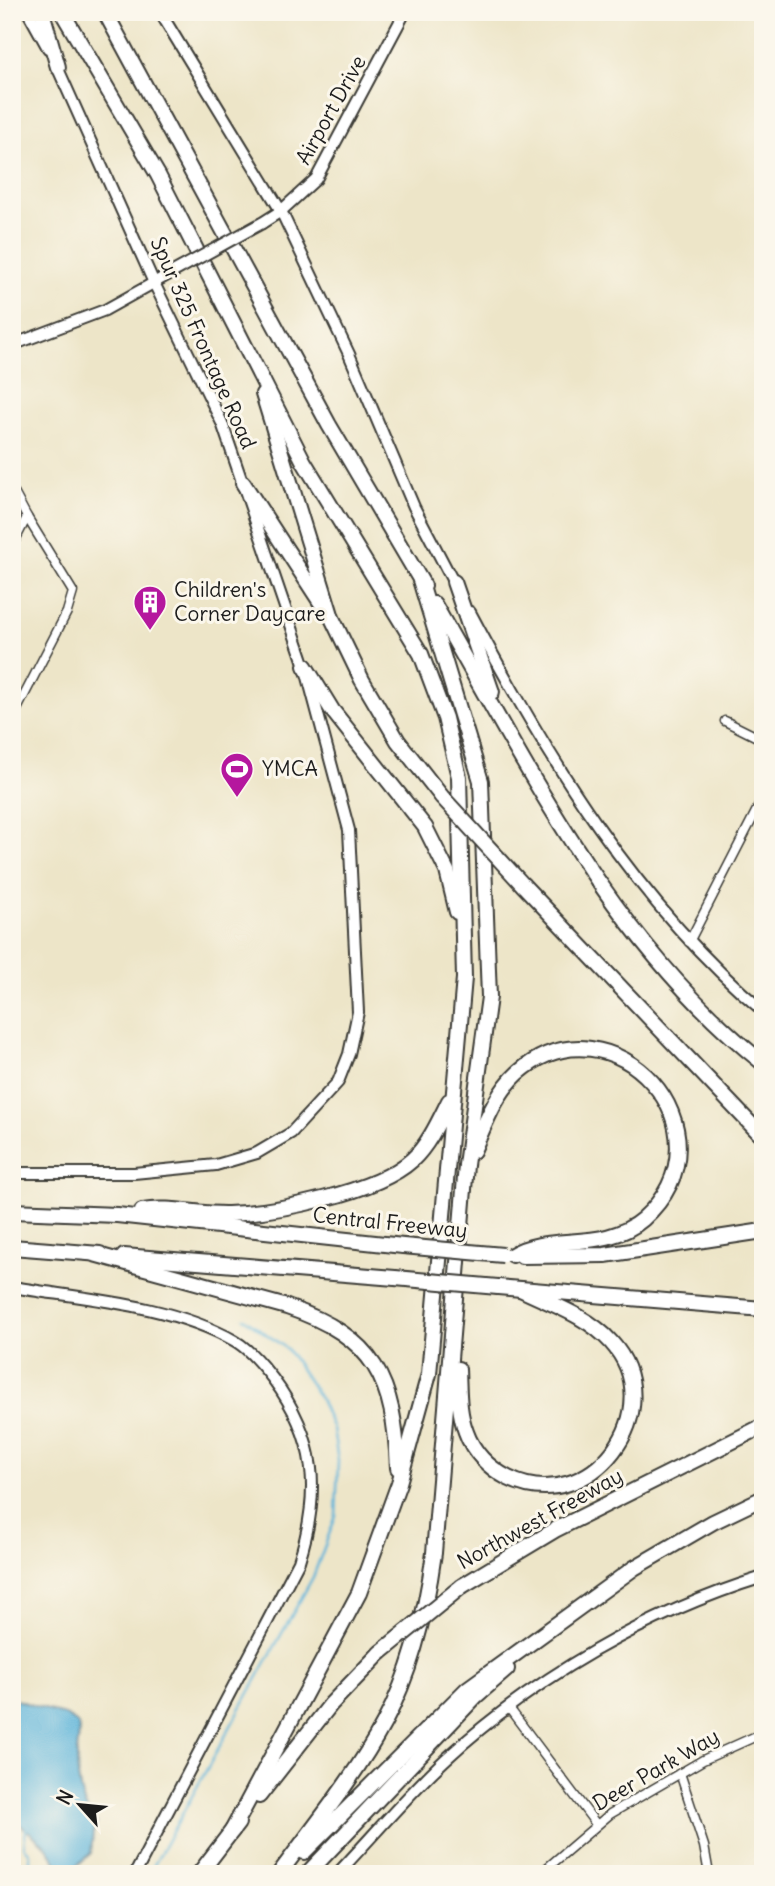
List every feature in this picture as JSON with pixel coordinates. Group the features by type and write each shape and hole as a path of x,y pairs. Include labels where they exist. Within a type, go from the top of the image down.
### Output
{"highway":[{"path":"42,12 58,67"},
{"path":"62,12 158,175 304,461 421,654 445,718 459,777 464,941 429,1374 399,1483 359,1592 232,1831"},
{"path":"107,16 329,425 593,875 637,936 686,993 731,1038 763,1063"},
{"path":"251,356 332,618"},
{"path":"243,483 332,618 362,680 398,741 442,797 523,886 763,1137"},
{"path":"282,1874 366,1754 384,1722 409,1667 429,1590 435,1553 466,1165 489,997 481,781 420,580"},
{"path":"454,583 504,726"},
{"path":"304,667 332,710 425,828 447,871 464,941"},
{"path":"466,1165 505,1088 519,1072 556,1053 577,1049 618,1056 645,1072 668,1102 677,1131 677,1165 663,1195 641,1220 597,1240 524,1248 507,1255"},
{"path":"117,1215 146,1210 229,1214 298,1203 360,1188 384,1179 411,1161 432,1133 453,1093"},
{"name":"Central Freeway","path":"12,1211 117,1215 403,1247 507,1255 605,1255 763,1231"},
{"path":"12,1247 763,1309"},
{"path":"94,1254 287,1307 344,1334 374,1363 387,1387 395,1418 399,1483"},
{"path":"454,1330 458,1343 460,1409 466,1434 485,1462 507,1477 534,1486 552,1487 575,1482 591,1474 617,1451 626,1432 633,1399 628,1370 613,1343 593,1326 520,1289"},
{"name":"Northwest Freeway","path":"199,1874 331,1704 380,1653 462,1587 555,1530 763,1426"},
{"path":"282,1874 467,1689 577,1606 634,1568 713,1522 763,1498"},
{"path":"307,1874 476,1696 577,1606"}],"main road":[{"name":"Spur 325 Frontage Road","path":"12,1173 134,1173 216,1165 257,1153 291,1133 318,1107 338,1082 349,1054 358,1012 349,830 304,667 222,423 154,283 58,67 28,12"},
{"path":"160,12 281,211 349,354 414,507 505,679 595,822 689,942 727,981 763,1011"},
{"name":"Airport Drive","path":"12,345 105,310 281,211 316,179 328,161 405,12"},
{"path":"12,1287 174,1316 237,1342 266,1369 284,1394 304,1432 314,1480 311,1524 299,1560 135,1874"},
{"path":"337,1874 445,1760 509,1708 605,1644 666,1614 763,1577"}],"street":[{"path":"12,489 73,592 67,612 12,719"},
{"path":"12,546 27,517"},
{"path":"725,720 763,740"},
{"path":"689,942 763,798"},
{"path":"509,1708 596,1824"},
{"name":"Deer Park Way","path":"541,1874 596,1824 680,1773 763,1733"},
{"path":"680,1773 704,1846 709,1874"}],"water":[{"path":"17,1700 66,1716 78,1724 79,1783 87,1810 97,1823 91,1853 76,1866 66,1868 59,1865 45,1845 12,1818 12,1702"}],"waterway":[{"path":"149,1874 313,1577 336,1516 338,1461 333,1429 319,1397 287,1349 244,1318"},
{"path":"26,1829 24,1846 30,1853 30,1874"}],"place":[{"name":"Children's Corner Daycare","path":"150,632"},
{"name":"YMCA","path":"237,799"}]}
